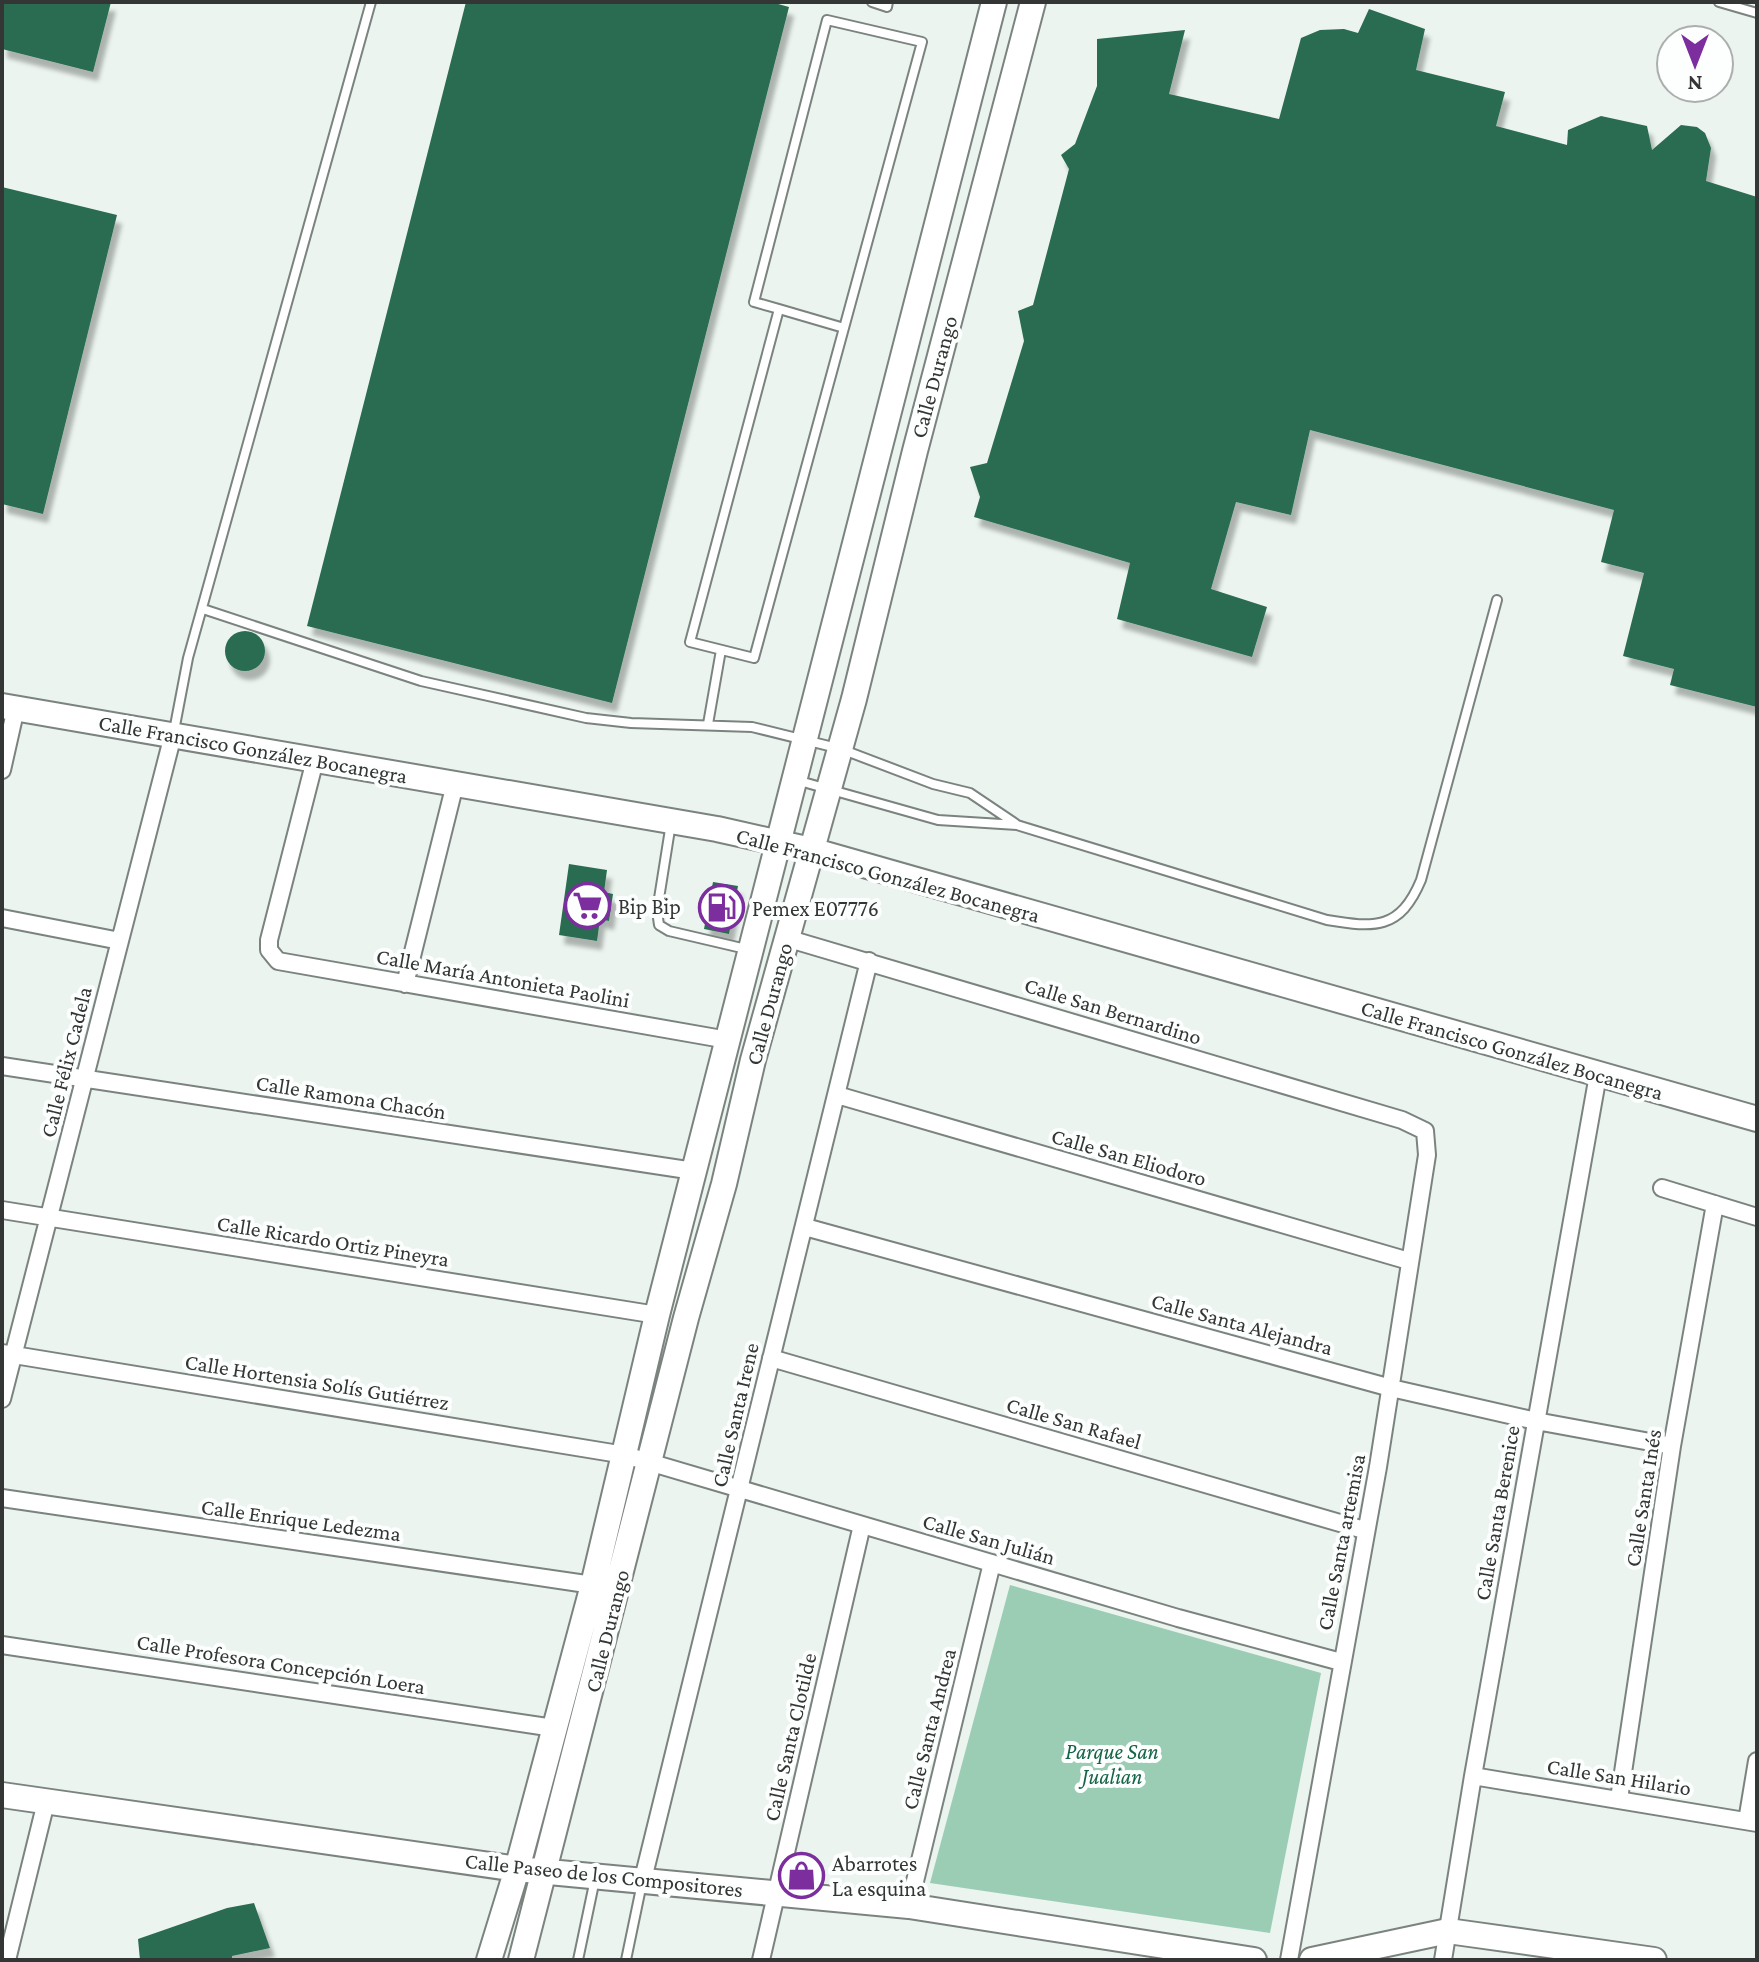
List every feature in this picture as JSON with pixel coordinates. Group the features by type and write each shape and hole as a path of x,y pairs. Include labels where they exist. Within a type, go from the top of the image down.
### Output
{"main road":[{"name":"Calle Durango","path":"489,1960 517,1869 593,1585 657,1315 994,2"},
{"name":"Calle Durango","path":"521,1960 786,938 841,749 918,436 1033,2"},
{"name":"Calle Francisco González Bocanegra","path":"9,707 671,821 811,850 1757,1119"},
{"name":"Calle Paseo de los Compositores","path":"2,1795 517,1869 909,1906 1254,1960"},
{"path":"1312,1960 1448,1931 1654,1960"}],"street":[{"path":"2,770 9,707"},
{"name":"Calle Félix Cadela","path":"2,1399 8,1354 48,1218 173,735"},
{"name":"Calle María Antonieta Paolini","path":"315,760 269,940 272,957 286,964 728,1040"},
{"path":"405,984 455,784"},
{"path":"2,918 120,941"},
{"name":"Calle San Bernardino","path":"786,938 1402,1120 1425,1131"},
{"name":"Calle Santa Irene","path":"643,1879 869,961"},
{"name":"Calle Ramona Chacón","path":"2,1066 694,1171"},
{"name":"Calle Santa Berenice","path":"1443,1960 1598,1075"},
{"name":"Calle San Eliodoro","path":"837,1095 1409,1261"},
{"name":"Calle Santa artemisa","path":"1289,1960 1391,1388 1427,1155 1425,1131"},
{"path":"1662,1188 1757,1217"},
{"name":"Calle Santa Inés","path":"1619,1799 1672,1446 1715,1204"},
{"name":"Calle Ricardo Ortiz Pineyra","path":"2,1210 657,1315"},
{"name":"Calle Santa Alejandra","path":"805,1227 1391,1388 1536,1421 1672,1446"},
{"name":"Calle Hortensia Solís Gutiérrez","path":"8,1354 625,1455"},
{"name":"Calle San Rafael","path":"771,1358 1364,1530"},
{"name":"Calle San Julián","path":"625,1455 1341,1662"},
{"name":"Calle Enrique Ledezma","path":"2,1498 593,1585"},
{"name":"Calle Santa Clotilde","path":"761,1960 862,1525"},
{"name":"Calle Santa Andrea","path":"909,1906 992,1563"},
{"name":"Calle Profesora Concepción Loera","path":"2,1645 554,1728"},
{"path":"1752,1822 1757,1761"},
{"name":"Calle San Hilario","path":"1473,1776 1752,1822"},
{"path":"7,1960 46,1802"}],"lane":[{"path":"173,735 188,658 371,2"},
{"path":"872,2 887,7 888,2"},
{"path":"1719,2 1757,13"},
{"path":"779,309 690,642 754,658 844,328 922,42 827,20 754,302 779,309 844,328"},
{"path":"795,780 938,820 1017,825 1327,920 1364,926 1385,923 1415,896 1421,880 1497,600"},
{"path":"203,609 421,681 586,718 647,724 752,727 841,749 933,784 970,793 1017,825"},
{"path":"708,724 721,650"},
{"path":"671,821 657,911 659,925 669,931 751,950"},
{"path":"578,1960 595,1876"},
{"path":"626,1960 643,1879"}],"green space":[{"name":"Parque San Jualian","path":"1010,1585 1321,1673 1270,1933 930,1883"}],"building":[{"path":"2,2 111,2 93,72 2,49"},
{"path":"466,2 771,2 789,7 612,703 307,626"},
{"path":"1369,9 1425,29 1416,70 1505,92 1496,126 1567,145 1568,130 1601,116 1647,126 1652,150 1681,125 1697,127 1705,133 1711,148 1706,181 1757,197 1757,707 1670,685 1674,669 1623,656 1644,573 1601,562 1614,510 1310,430 1291,515 1236,502 1211,589 1267,607 1252,657 1117,619 1130,563 974,517 980,497 970,467 987,463 1024,341 1018,311 1033,305 1069,169 1061,155 1075,144 1097,86 1097,39 1185,30 1169,94 1279,119 1301,38 1320,30 1344,29 1358,33"},
{"path":"2,187 117,215 43,514 2,504"},
{"path":"245,631 259,637 265,651 259,665 245,671 231,665 225,651 231,637"},
{"name":"Bip Bip","path":"569,864 607,870 604,892 613,894 609,921 600,919 597,941 559,935"},
{"name":"Pemex E07776","path":"713,882 738,886 729,934 704,929"},
{"path":"254,1903 270,1948 232,1956 232,1960 140,1960 138,1939 227,1908"}],"place":[{"name":"Bip Bip","path":"587,906"},
{"name":"Pemex E07776","path":"721,908"},
{"name":"Abarrotes La esquina","path":"801,1876"}]}
